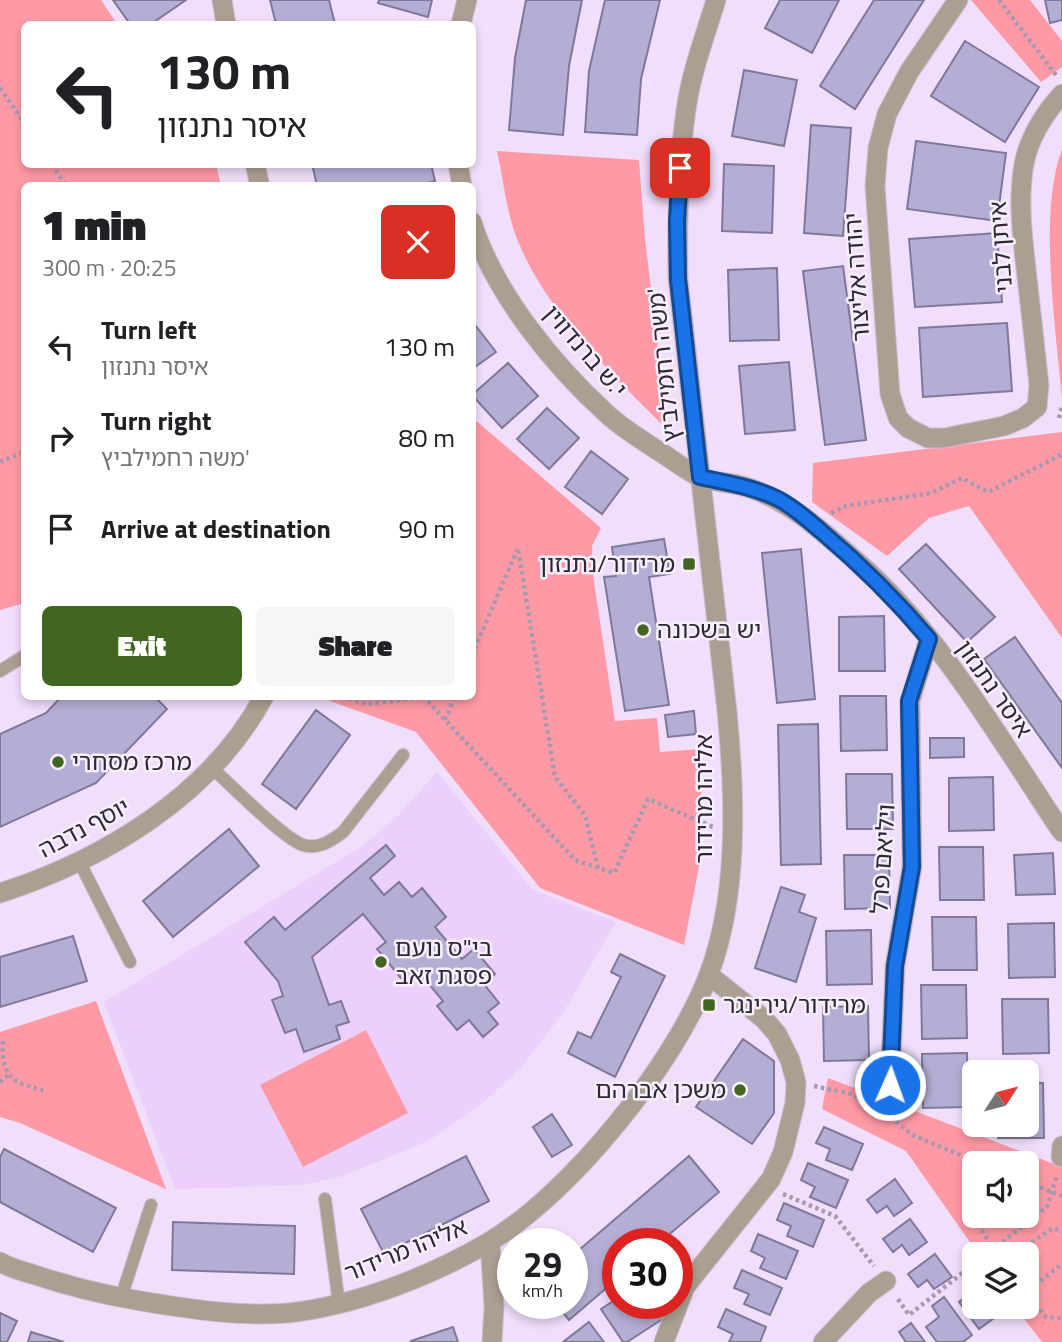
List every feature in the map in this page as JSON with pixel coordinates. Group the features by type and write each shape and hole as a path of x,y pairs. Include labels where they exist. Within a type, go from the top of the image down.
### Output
{"street":[{"path":"222,0 226,21"},
{"path":"462,21 467,0"},
{"name":"משה רחמילביץ'","path":"700,477 678,279 677,221 686,108 716,0"},
{"name":"יהודה אליצור","path":"958,0 909,72 887,114 878,148 875,186 890,394 898,418 908,428 928,438 944,438 1004,426 1023,418 1037,407"},
{"name":"איתן לבני","path":"1037,407 1039,385 1023,240 1023,168 1034,135 1048,110 1062,94"},
{"name":"י.ש ברנדווין","path":"476,232 489,263 511,300 534,335 565,370 609,415 643,442 700,477"},
{"name":"איסר נתנזון","path":"700,477 745,486 779,500 812,523 865,569 929,639 1062,832"},
{"name":"אליהו מרידור","path":"0,1262 64,1285 185,1309 287,1313 340,1304 436,1269 490,1242 544,1201 598,1145 647,1085 680,1035 709,975 722,929 733,836 731,759 700,477"},
{"name":"ויליאם פרל","path":"890,1085 895,966 912,867 909,701 929,639"},
{"name":"יוסף נדבה","path":"0,893 34,882 79,861 147,822 212,768 236,740 261,700"},
{"path":"664,1342 685,1287 766,1187 783,1152 795,1103 796,1082 790,1060 777,1034 764,1019 709,975"},
{"path":"490,1242 494,1307 492,1342"},
{"path":"823,1342 869,1293 886,1281"}],"lane":[{"path":"0,671 21,658"},
{"path":"212,768 288,836 304,845 318,846 330,842 343,832 403,755"},
{"path":"79,861 130,962"},
{"path":"325,1199 340,1304"},
{"path":"121,1298 151,1205"}],"path":[{"path":"999,0 1062,83"},
{"path":"0,88 21,119"},
{"path":"1059,418 1062,406"},
{"path":"812,523 846,506 931,493 962,478 988,492 1061,455 1062,451"},
{"path":"0,462 21,453"},
{"path":"476,646 518,548 555,777 585,815 598,868"},
{"path":"354,700 366,704 399,700"},
{"path":"427,700 575,860 614,873 648,799 733,836"},
{"path":"445,720 453,700"},
{"path":"3,1041 2,1060 8,1075 20,1085 43,1090"},
{"path":"0,1082 8,1075"},
{"path":"796,1082 851,1094 878,1106 912,1135 962,1156"},
{"path":"1002,1242 1047,1207 1053,1192 1061,1152"},
{"path":"766,1187 835,1216 909,1315 962,1274"},
{"path":"1039,1187 1062,1196"},
{"path":"1032,1242 1053,1228 1062,1232"},
{"path":"1039,1282 1062,1265"},
{"path":"1039,1308 1046,1317 1062,1318"}],"shaded area":[{"path":"0,0 101,0 115,21 21,21 21,168 217,168 220,182 21,182 21,604 0,610"},
{"path":"971,0 1030,0 1062,41 1062,67 1041,82"},
{"path":"1062,149 1062,399 1050,238 1055,175"},
{"path":"497,151 639,160 645,239 668,430 585,344 548,296 520,246 512,224"},
{"path":"476,421 601,528 592,546 593,575 615,721 657,718 660,752 702,749 701,856 684,945 540,888 416,732 327,700 476,700"},
{"path":"1062,432 1062,638 969,506 929,518 887,556 812,502 813,463"},
{"name":"בי\"ס נועם פסגת זאב","path":"437,772 533,890 616,922 563,1013 522,1066 484,1102 430,1140 343,1176 304,1185 175,1189 104,1002 361,847 397,817"},
{"path":"96,1001 166,1189 20,1123 0,1117 0,1032"},
{"path":"366,1030 408,1113 303,1167 260,1085"},
{"path":"828,1078 962,1129 962,1138 986,1138 1020,1151 962,1151 962,1228 1039,1228 1039,1158 1062,1167 1062,1342 1042,1342 1024,1319 1039,1319 1039,1242 970,1242 906,1151 822,1109"}],"building":[{"path":"113,0 186,0 155,21 128,21"},
{"path":"270,0 329,0 334,21 275,21"},
{"path":"379,0 432,0 428,17 378,3"},
{"path":"526,0 582,0 569,66 563,135 509,130 515,58"},
{"path":"605,0 660,0 641,79 637,135 585,132 589,71"},
{"path":"780,0 839,0 812,53 765,28"},
{"path":"874,0 924,0 855,109 820,86"},
{"path":"1045,0 1062,0 1062,20 1050,23"},
{"path":"965,41 1039,87 1005,142 931,96"},
{"path":"744,70 797,80 784,146 732,136"},
{"path":"811,125 851,128 843,236 804,233"},
{"path":"916,141 1006,153 997,221 907,209"},
{"path":"724,164 774,166 772,233 722,231"},
{"path":"313,168 432,168 435,181 431,182 316,182"},
{"path":"997,233 1002,302 915,307 909,239"},
{"path":"843,266 866,440 825,445 803,271"},
{"path":"777,268 779,340 730,341 728,270"},
{"path":"1007,323 1012,391 923,397 919,328"},
{"path":"476,326 496,352 476,366"},
{"path":"789,362 795,430 745,434 739,366"},
{"path":"508,363 538,396 502,428 476,399 476,391"},
{"path":"547,408 579,438 549,469 517,439"},
{"path":"591,451 628,479 602,514 565,487"},
{"path":"664,539 670,574 649,577 669,705 625,711 604,577 616,576 612,547"},
{"path":"926,544 995,617 967,642 899,569"},
{"path":"801,549 815,699 777,703 762,553"},
{"path":"884,616 885,671 839,671 839,617"},
{"path":"1015,637 1062,703 1062,768 984,659"},
{"path":"840,696 886,696 887,750 841,751"},
{"name":"מרכז מסחרי","path":"58,700 158,700 167,709 96,783 0,827 0,734 46,713"},
{"path":"316,710 350,735 296,809 262,784"},
{"path":"694,711 696,734 668,737 665,715"},
{"path":"818,724 821,864 781,865 778,725"},
{"path":"930,738 964,738 964,757 930,758"},
{"path":"846,774 892,774 893,829 847,829"},
{"path":"993,777 994,830 949,831 949,778"},
{"path":"229,829 259,866 173,937 143,901"},
{"path":"386,845 395,856 370,878 384,895 399,882 412,897 422,888 446,917 435,927 462,959 474,949 495,974 484,984 499,1003 488,1012 498,1024 483,1037 469,1020 457,1030 437,1006 443,1001 419,972 405,983 377,949 386,942 363,914 312,957 329,1005 341,1001 349,1022 336,1026 340,1039 304,1052 296,1029 285,1033 272,1000 283,996 278,981 245,942 274,917 285,930"},
{"path":"939,847 983,847 984,900 940,900"},
{"path":"1053,853 1055,894 1016,895 1014,855"},
{"path":"844,855 889,855 890,908 845,909"},
{"path":"781,887 805,895 799,912 816,918 796,982 755,968"},
{"path":"932,917 976,917 977,970 933,970"},
{"path":"1054,923 1055,977 1009,978 1008,924"},
{"path":"871,930 872,984 827,985 826,931"},
{"path":"73,936 87,981 0,1007 0,957"},
{"path":"620,954 665,976 615,1077 568,1053 578,1032 591,1038 621,977 611,972"},
{"path":"921,985 966,985 967,1038 922,1039"},
{"path":"1002,999 1048,999 1049,1053 1003,1054"},
{"path":"868,1006 869,1060 824,1061 823,1007"},
{"name":"משכן אברהם","path":"743,1039 774,1061 774,1113 752,1144 696,1107"},
{"path":"967,1053 967,1060 962,1060 962,1107 923,1108 922,1054"},
{"path":"1040,1083 1043,1083 1044,1138 1040,1138"},
{"path":"552,1114 572,1145 552,1157 533,1127"},
{"path":"824,1127 863,1144 852,1170 826,1160 830,1149 816,1143"},
{"path":"4,1149 116,1208 93,1252 0,1202 0,1157"},
{"path":"466,1156 489,1201 384,1254 361,1209"},
{"path":"689,1156 719,1192 677,1228 605,1228"},
{"path":"808,1163 848,1180 836,1208 810,1197 815,1187 801,1180"},
{"path":"895,1179 912,1203 894,1216 887,1206 877,1213 867,1200"},
{"path":"784,1203 824,1220 813,1247 787,1236 791,1226 777,1220"},
{"path":"910,1219 927,1242 909,1255 902,1245 893,1252 883,1239"},
{"path":"173,1222 295,1226 294,1274 172,1270"},
{"path":"602,1230 602,1292 588,1304 588,1242"},
{"path":"758,1234 798,1251 786,1279 760,1268 765,1258 751,1251"},
{"path":"935,1254 952,1277 934,1289 927,1280 918,1287 908,1274"},
{"path":"742,1270 782,1288 770,1315 744,1304 749,1294 734,1288"},
{"path":"944,1297 972,1335 963,1342 937,1342 926,1327 939,1317 932,1306"},
{"path":"726,1309 766,1327 760,1342 729,1342 733,1334 718,1327"},
{"path":"0,1313 17,1321 7,1342 0,1342"},
{"path":"608,1319 662,1319 627,1342 623,1342"},
{"path":"972,1319 993,1319 979,1329"},
{"path":"589,1322 604,1342 563,1342"},
{"path":"911,1323 925,1342 906,1342 899,1332"},
{"path":"453,1327 458,1342 411,1341"},
{"path":"31,1332 64,1342 28,1342"}],"place":[{"name":"מרידור/נתנזון","path":"689,564"},
{"name":"יש בשכונה","path":"643,630"},
{"name":"מרכז מסחרי","path":"58,762"},
{"name":"בי\"ס נועם פסגת זאב","path":"381,962"},
{"name":"מרידור/גירינגר","path":"709,1005"},
{"name":"משכן אברהם","path":"740,1090"}],"route":[{"path":"680,168 678,279 700,477 745,486 779,500 812,523 857,561 929,639 909,701 912,867 895,966 890,1085"}]}
